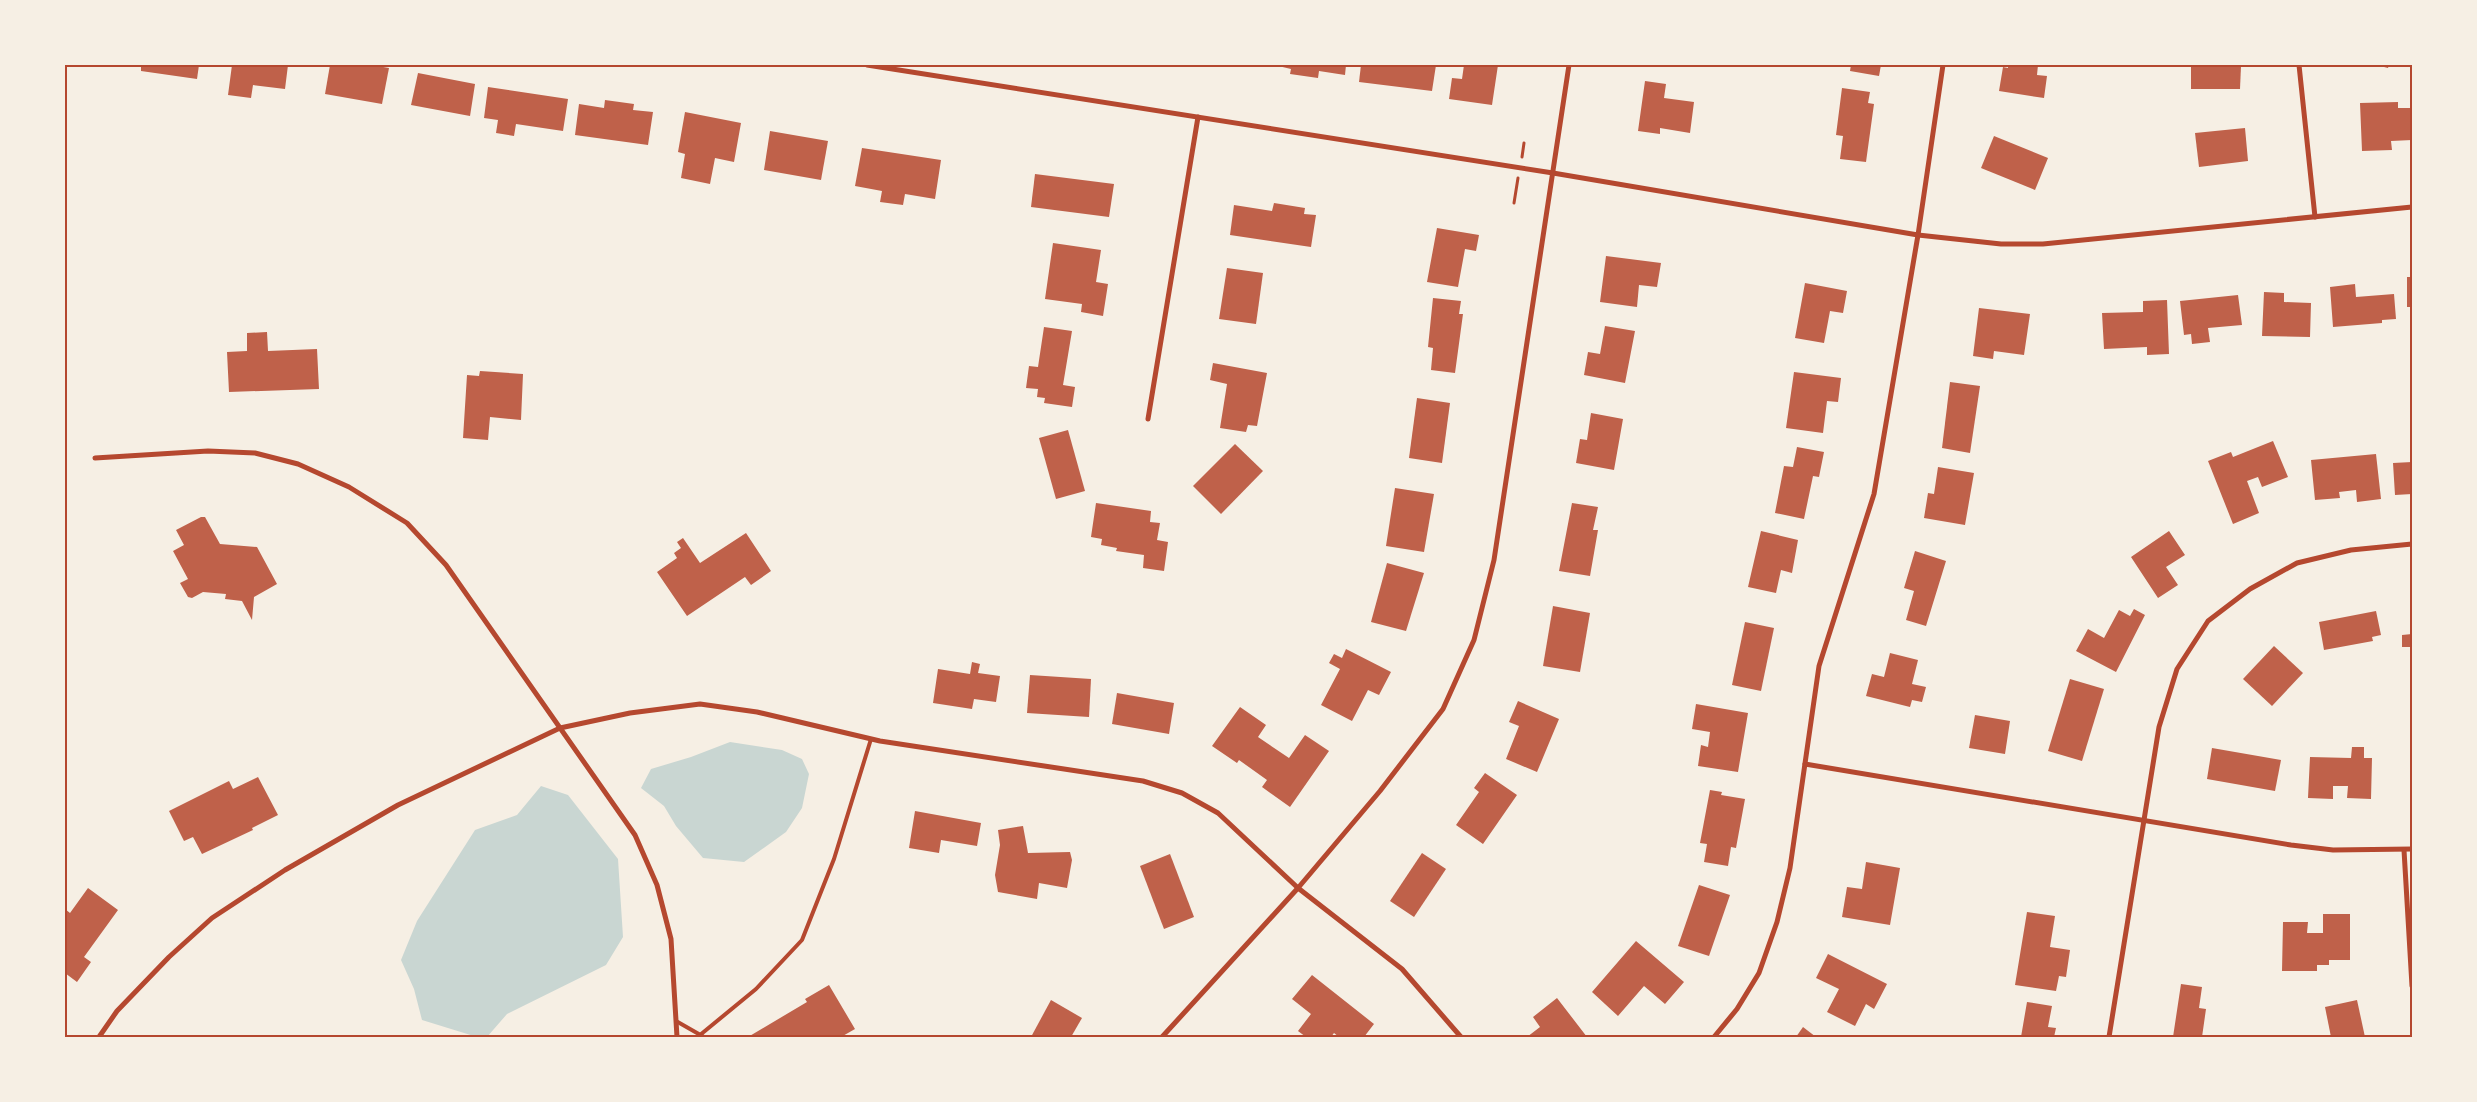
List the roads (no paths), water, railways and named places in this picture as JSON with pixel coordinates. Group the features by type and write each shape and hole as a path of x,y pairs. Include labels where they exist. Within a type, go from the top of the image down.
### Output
{"street":[{"path":"867,65 1553,173 1918,235 2001,244 2043,244 2412,207"},
{"path":"1162,1037 1298,888 1380,791 1443,709 1474,640 1494,560 1569,65"},
{"path":"1714,1037 1737,1008 1759,973 1777,922 1790,868 1820,666 1874,494 1918,235 1943,65"},
{"path":"2299,65 2315,217"},
{"path":"1148,419 1198,117"},
{"path":"95,458 208,451 255,453 298,464 349,487 407,523 446,565 635,835 657,885 672,939 677,1037"},
{"path":"2109,1037 2159,727 2177,669 2208,621 2250,589 2297,563 2351,550 2412,544"},
{"path":"99,1037 117,1011 169,957 212,918 285,870 398,805 560,728 630,713 700,704 757,712 871,739 1143,781 1182,793 1218,813 1298,888 1402,970 1461,1037"},
{"path":"1805,764 2291,845 2333,850 2412,849"},
{"path":"2404,850 2412,986"}],"lane":[{"path":"676,1021 702,1036 756,989 802,940 834,859 871,739"}]}
